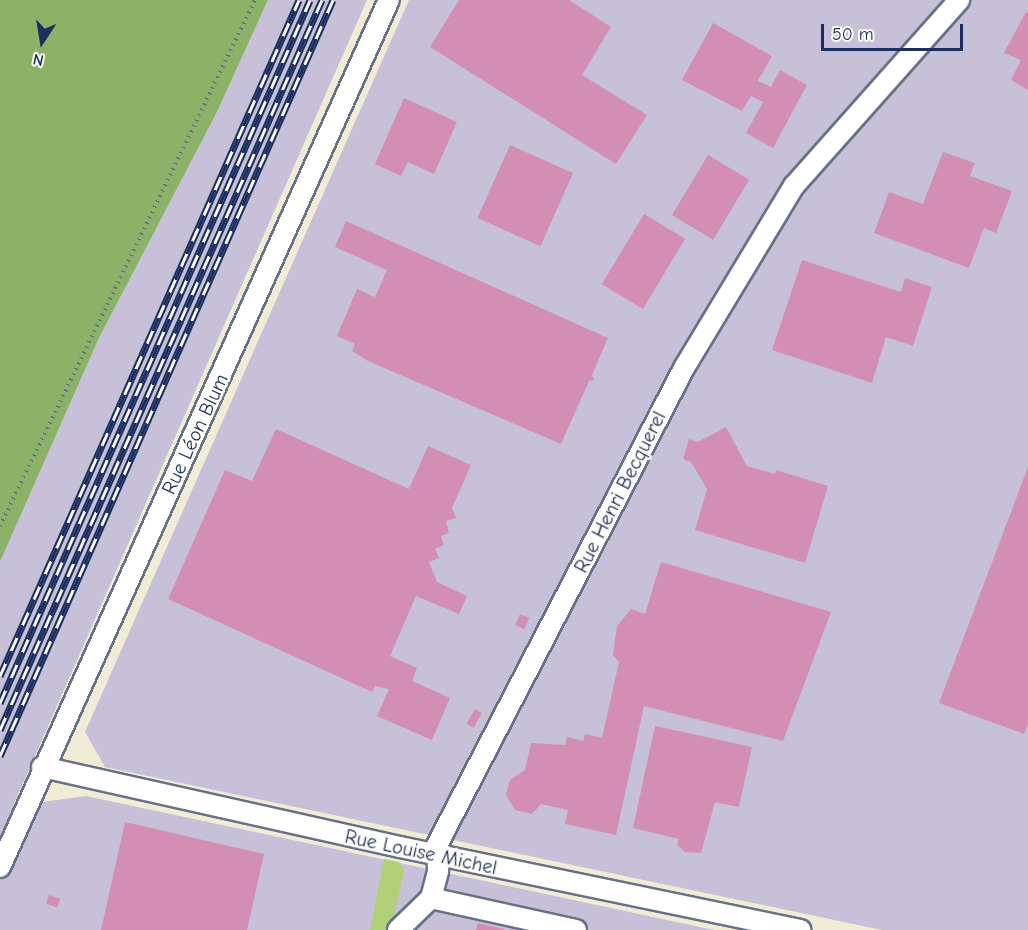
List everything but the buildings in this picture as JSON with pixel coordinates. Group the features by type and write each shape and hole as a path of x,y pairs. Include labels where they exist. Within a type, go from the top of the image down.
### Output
{"street":[{"name":"Rue Léon Blum","path":"0,867 42,767 389,0"},
{"name":"Rue Henri Becquerel","path":"431,898 439,855 437,845 443,831 678,379 794,186 959,0"},
{"name":"Rue Louise Michel","path":"42,767 82,779 801,930"},
{"path":"398,930 431,898 576,930"}],"path":[{"path":"0,526 255,0"}],"shaded area":[{"path":"268,0 367,0 13,806 86,796 714,930 0,930 0,562 99,338 217,112"},
{"path":"409,0 1028,0 1028,930 882,930 105,767 85,732"}],"green space":[{"path":"0,0 268,0 217,112 99,338 0,562"},
{"path":"384,859 399,862 404,871 391,930 370,930"}],"railway":[{"path":"0,676 299,0"},
{"path":"0,703 310,0"},
{"path":"0,730 322,0"},
{"path":"0,756 333,0"}]}
